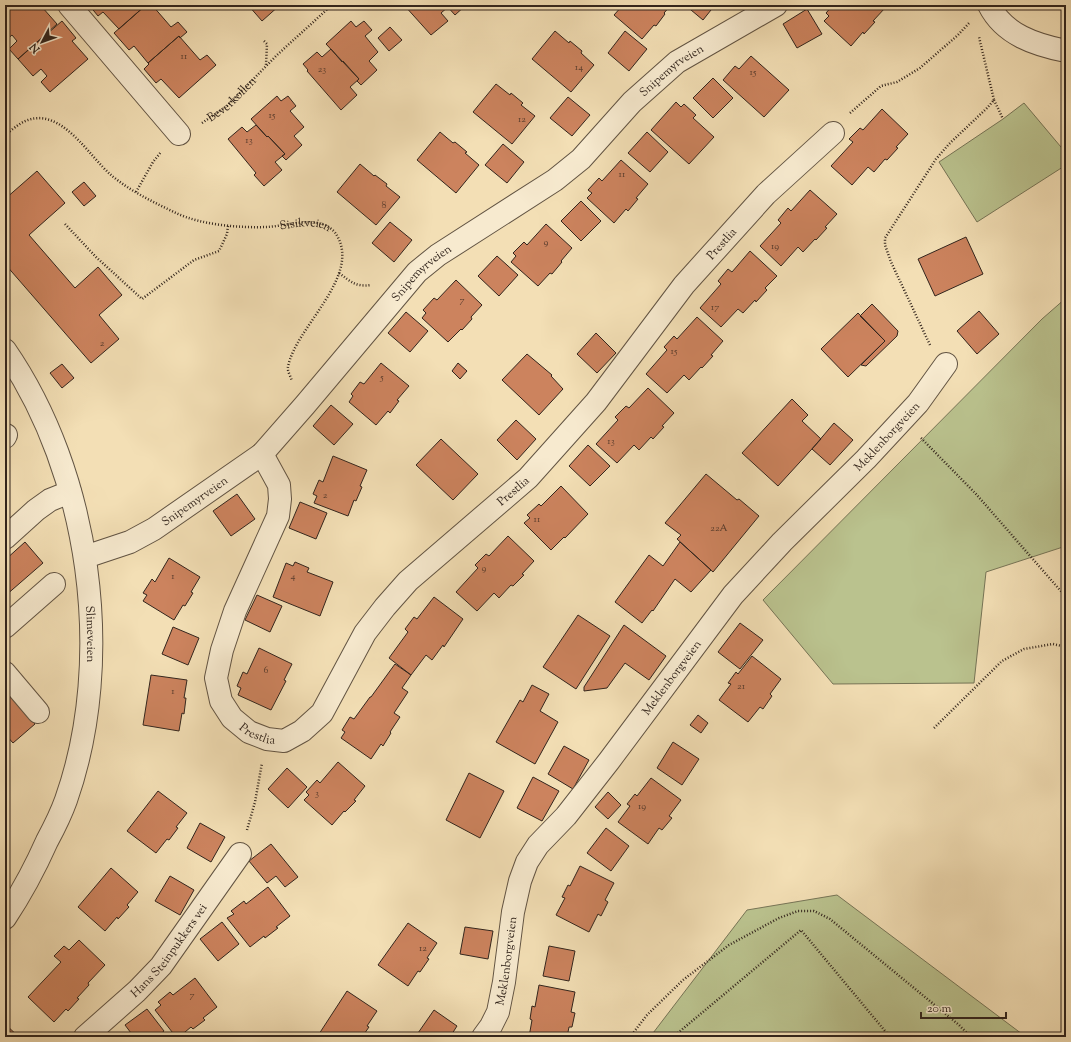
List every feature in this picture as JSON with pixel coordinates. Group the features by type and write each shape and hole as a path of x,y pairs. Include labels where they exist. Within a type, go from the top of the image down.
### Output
{"street":[{"path":"69,5 179,134"},
{"name":"Snipemyrveien","path":"85,557 130,542 154,529 262,454 417,272 438,255 555,180 581,159 632,102 677,62 763,14 776,5"},
{"path":"989,5 994,14 1008,28 1026,40 1066,51"},
{"name":"Prestlia","path":"262,454 279,485 280,499 278,516 235,611 222,650 216,678 221,702 232,718 249,732 267,739 284,741 302,731 322,713 365,633 408,581 528,478 596,402 684,285 766,194 833,133"},
{"name":"Slimeveien","path":"5,350 39,408 53,440 70,492 85,557 91,646 91,675 84,734 76,769 66,801 36,866 18,899 5,918"},
{"name":"Meklenborgveien","path":"483,1037 491,1026 498,1012 504,982 513,912 520,881 527,862 538,845 566,816 610,761 733,595 782,542 866,459 918,402 946,364"},
{"path":"5,538 36,510 50,500 70,492"},
{"path":"5,627 54,584"},
{"path":"5,673 38,712"},
{"name":"Hans Steinpukkers vei","path":"85,1037 137,991 161,966 240,854"}],"path":[{"name":"Beverkollen","path":"179,134 201,124 227,106 266,66 332,5"},
{"path":"833,133 831,130 872,93 881,86 897,82 920,68 958,35 973,19"},
{"path":"977,32 994,100 1003,119"},
{"path":"264,41 267,44 266,66"},
{"path":"946,364 937,357 922,330 884,245 885,238 936,159 949,144 988,108 994,100"},
{"name":"Sisikveien","path":"5,135 28,120 42,118 56,122 69,131 83,145 96,162 112,176 145,198 180,215 218,225 228,226 267,227 307,222 323,224 335,233 343,248 342,264 326,298 302,335 293,353 288,368 292,380 305,405"},
{"path":"136,192 153,162 168,144 179,134"},
{"path":"65,224 96,257 142,299 194,260 220,251 227,234 228,226"},
{"path":"339,272 350,282 359,286 374,285"},
{"path":"902,419 976,494 1066,597"},
{"path":"934,728 1002,661 1024,649 1053,644 1066,647"},
{"path":"240,854 255,802 267,739"},
{"path":"630,1037 647,1015 683,980 729,945 779,918 798,911 814,911 830,919 959,1025 971,1037"},
{"path":"673,1037 801,930 890,1037"}],"green space":[{"path":"1024,103 1066,153 1066,165 977,222 939,162"},
{"path":"1066,298 1066,546 986,572 974,683 833,684 763,600 1042,319"},
{"path":"837,895 1026,1037 650,1037 747,910"}],"building":[{"path":"11,5 45,5 42,7 57,24 18,59 9,49 17,41 12,35 5,41 5,11"},
{"path":"89,5 146,5 119,29 103,12 98,16"},
{"path":"146,5 152,5 171,27 178,22 187,32 180,38 179,36 148,63 134,46 129,50 114,33"},
{"path":"248,5 280,5 262,21"},
{"path":"404,5 446,5 448,7 441,13 448,21 431,35"},
{"path":"446,5 466,5 455,15"},
{"path":"623,5 671,5 656,26 654,25 642,39 614,15"},
{"path":"685,5 715,5 703,20"},
{"path":"833,5 882,5 885,8 873,21 875,22 864,34 863,32 851,46 824,21 829,16 826,13"},
{"path":"807,9 822,34 797,48 783,24"},
{"path":"62,21 76,38 72,41 88,59 50,92 41,82 47,76 41,69 33,76 18,59"},
{"path":"351,21 356,27 364,21 372,30 365,36 378,52 369,61 377,70 361,85 357,81 359,79 326,44"},
{"path":"390,27 402,40 389,51 378,38"},
{"path":"555,31 569,43 570,41 582,51 581,53 594,65 571,92 532,59"},
{"path":"625,31 647,49 629,71 608,53"},
{"path":"179,36 200,60 207,55 216,65 179,98 161,79 156,83 144,69 149,64 148,63"},
{"path":"331,49 359,79 350,87 357,95 341,110 307,71 308,70 303,64 317,52 322,57"},
{"path":"751,56 789,90 764,117 723,80 735,66 739,69"},
{"path":"713,78 733,98 713,118 693,98"},
{"path":"496,84 510,95 511,93 523,103 521,105 535,116 512,144 473,112"},
{"path":"277,96 281,101 288,96 296,106 290,111 304,127 294,136 302,145 286,160 282,156 285,154 251,119"},
{"path":"568,97 590,115 572,136 550,118"},
{"path":"676,102 681,107 684,104 696,115 693,118 714,137 689,164 651,130"},
{"path":"882,109 908,134 896,147 898,148 887,160 885,159 874,172 868,167 852,185 831,166 853,142 849,139 860,128 863,130"},
{"path":"256,125 285,154 275,162 282,170 264,186 254,175 256,173 228,139 242,127 247,132"},
{"path":"440,132 467,152 465,153 479,165 456,193 417,160"},
{"path":"647,132 668,152 650,172 628,153"},
{"path":"503,144 524,162 507,183 485,165"},
{"path":"621,160 648,184 636,198 638,199 628,211 626,209 614,223 587,198 592,193 588,190 599,178 602,181"},
{"path":"360,164 374,176 375,175 387,184 386,186 400,197 376,225 337,192"},
{"path":"37,171 65,203 29,235 75,288 98,267 122,295 99,315 119,339 91,363 5,264 5,199"},
{"path":"84,182 96,196 84,206 72,192"},
{"path":"810,190 837,214 816,240 815,239 803,252 798,247 781,266 760,246 781,223 778,220 788,208 791,211"},
{"path":"581,201 601,221 581,241 561,221"},
{"path":"390,222 412,240 394,262 372,243"},
{"path":"546,224 572,248 552,274 550,273 538,286 511,262 516,256 513,253 524,242 527,245"},
{"path":"966,237 983,274 935,296 918,259"},
{"path":"750,251 777,276 765,288 767,290 756,302 755,300 743,313 738,309 721,327 700,308 721,284 718,281 728,269 732,272"},
{"path":"497,256 518,275 499,296 478,276"},
{"path":"456,280 482,305 462,330 461,329 448,342 422,318 426,313 423,310 434,298 437,300"},
{"path":"872,304 898,331 897,336 866,366 861,365 885,341 860,316"},
{"path":"979,311 999,334 977,354 957,331"},
{"path":"406,312 428,331 410,352 388,333"},
{"path":"858,313 885,341 848,377 821,349"},
{"path":"697,317 723,341 711,355 713,356 702,368 701,367 689,380 684,375 667,393 646,374 667,350 664,347 674,336 677,339"},
{"path":"596,333 616,353 597,373 577,354"},
{"path":"527,354 552,375 551,376 563,389 539,415 502,380"},
{"path":"381,363 409,386 397,400 399,401 390,413 388,411 376,425 349,402 353,396 351,394 360,382 364,384"},
{"path":"458,363 467,371 460,379 452,371"},
{"path":"62,364 74,378 62,388 50,373"},
{"path":"648,388 674,413 653,439 651,437 639,450 634,445 617,463 596,444 618,420 615,417 626,406 629,408"},
{"path":"792,399 808,415 802,421 821,439 778,486 742,453"},
{"path":"331,405 353,424 334,445 313,426"},
{"path":"516,420 536,439 517,460 497,440"},
{"path":"834,423 853,440 830,465 812,449"},
{"path":"441,439 478,474 453,500 416,465"},
{"path":"588,445 610,466 590,486 569,466"},
{"path":"333,456 367,470 360,486 362,487 356,501 354,500 348,516 314,503 317,496 313,494 319,480 323,482"},
{"path":"706,474 759,516 713,572 677,539 681,535 665,523"},
{"path":"561,486 588,514 551,550 524,523 530,518 527,515 539,504 541,506"},
{"path":"237,494 255,519 231,536 213,511"},
{"path":"300,502 327,513 316,539 289,528"},
{"path":"508,536 534,561 522,574 524,575 513,586 511,585 499,598 494,593 477,611 456,592 478,568 475,565 486,554 489,556"},
{"path":"25,542 43,563 5,596 5,560"},
{"path":"680,542 711,570 691,592 675,579 653,611 652,610 642,623 615,602 649,555 663,566"},
{"path":"169,558 200,577 191,592 193,593 185,606 183,605 174,620 143,601 147,595 143,593 152,579 155,582"},
{"path":"295,562 309,568 307,572 333,582 320,616 273,597 286,563 293,566"},
{"path":"257,595 282,606 270,632 245,620"},
{"path":"434,597 463,619 444,647 443,645 432,660 426,655 411,675 389,658 408,632 405,629 414,617 417,619"},
{"path":"578,615 610,636 576,689 543,667"},
{"path":"740,623 763,640 740,669 718,652"},
{"path":"624,625 666,656 649,680 625,663 607,688 584,691 584,687"},
{"path":"173,627 199,638 188,665 162,654"},
{"path":"259,648 292,664 284,680 286,681 271,710 238,695 241,688 237,686 243,672 247,674"},
{"path":"752,656 781,679 770,694 772,696 763,709 760,707 748,722 719,700 731,684 728,683 736,672 738,674"},
{"path":"395,664 411,675 402,688 408,692 394,713 400,717 383,746 381,744 371,759 341,738 345,732 342,730 350,717 354,719"},
{"path":"151,675 187,680 184,698 186,698 184,714 182,713 179,731 143,725"},
{"path":"532,685 549,694 540,711 558,722 535,764 496,742 520,700 523,702"},
{"path":"5,690 35,724 13,743 5,734"},
{"path":"698,715 708,723 701,733 690,725"},
{"path":"673,742 699,759 682,785 657,768"},
{"path":"564,746 589,760 573,789 548,774"},
{"path":"338,762 365,786 354,800 356,801 345,812 344,811 332,825 304,800 309,795 306,792 317,780 320,783"},
{"path":"287,768 307,787 288,808 268,789"},
{"path":"469,773 504,791 480,838 446,820"},
{"path":"533,777 559,791 542,821 517,808"},
{"path":"651,778 681,800 669,816 672,818 662,830 659,828 648,844 618,822 630,806 627,804 635,794 637,796"},
{"path":"158,791 187,813 176,827 178,828 169,840 167,839 156,853 127,831"},
{"path":"608,792 621,805 608,819 595,807"},
{"path":"200,823 225,837 211,862 187,848"},
{"path":"606,828 629,846 611,871 587,853"},
{"path":"271,844 298,877 285,887 276,876 267,883 249,861"},
{"path":"580,866 614,883 605,900 608,902 601,916 598,914 589,932 556,915 565,898 562,897 568,885 570,886"},
{"path":"111,868 138,892 127,905 129,907 118,919 117,917 105,931 78,907"},
{"path":"170,876 194,890 180,915 155,901"},
{"path":"268,887 290,916 276,927 278,928 265,938 264,936 250,947 227,918 234,914 231,911 244,901 246,904"},
{"path":"222,922 239,944 218,961 200,939"},
{"path":"408,923 437,943 427,958 429,959 420,972 418,971 408,986 378,965"},
{"path":"465,927 493,931 488,959 460,954"},
{"path":"79,940 105,965 88,983 89,985 77,998 79,999 68,1011 66,1009 54,1022 28,997 61,962 54,956 64,946 69,950"},
{"path":"549,946 575,951 569,981 543,976"},
{"path":"195,978 217,1007 203,1018 205,1020 193,1029 191,1027 179,1037 176,1037 155,1010 161,1005 158,1002 170,992 173,995"},
{"path":"539,985 575,992 571,1012 575,1013 572,1027 569,1027 567,1037 529,1037 532,1020 530,1019 532,1006 535,1007"},
{"path":"347,991 377,1011 367,1026 369,1027 362,1037 324,1037 319,1034"},
{"path":"147,1009 164,1031 157,1037 134,1037 125,1025"},
{"path":"434,1010 457,1026 450,1037 424,1037 418,1033"},
{"path":"5,1024 19,1037 5,1037"}]}
